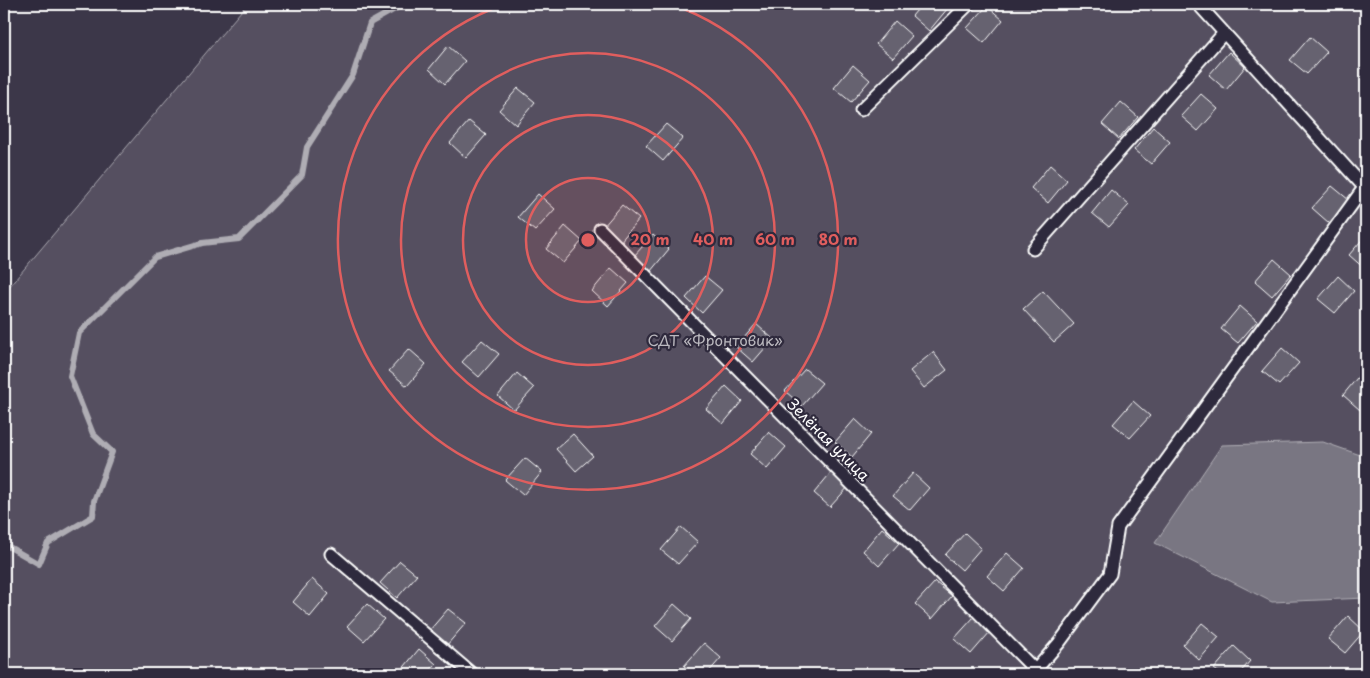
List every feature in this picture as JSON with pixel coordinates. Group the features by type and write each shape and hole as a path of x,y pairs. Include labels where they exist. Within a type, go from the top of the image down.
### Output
{"lane":[{"path":"861,110 969,4"},
{"path":"1034,672 1059,643 1110,574 1118,527 1365,186 1198,4"},
{"path":"1033,249 1224,33"},
{"name":"Зелёная улица","path":"600,229 1034,672"},
{"path":"331,554 472,674"}],"green space":[{"name":"СДТ «Фронтовик»","path":"247,4 1366,4 1366,674 4,674 4,293"}],"shaded area":[{"path":"1323,442 1366,457 1366,598 1272,602 1155,543 1222,445"}],"building":[{"path":"922,4 943,4 948,8 929,31 912,16"},
{"path":"987,6 1003,20 984,43 967,28"},
{"path":"895,21 912,36 893,58 876,44"},
{"path":"1310,37 1327,52 1307,74 1290,60"},
{"path":"448,46 465,61 445,84 429,69"},
{"path":"1229,52 1245,67 1226,90 1209,75"},
{"path":"853,65 870,80 851,102 834,88"},
{"path":"518,88 535,102 516,125 499,110"},
{"path":"1201,94 1218,109 1198,131 1181,116"},
{"path":"1121,102 1138,117 1119,139 1102,124"},
{"path":"469,121 486,135 466,158 450,143"},
{"path":"666,124 683,138 663,161 646,146"},
{"path":"1153,127 1170,142 1151,164 1134,150"},
{"path":"1050,165 1067,180 1048,203 1031,188"},
{"path":"1332,186 1349,200 1329,223 1312,208"},
{"path":"1111,190 1129,205 1109,227 1092,213"},
{"path":"538,194 555,209 535,231 518,217"},
{"path":"622,205 639,219 620,242 603,227"},
{"path":"565,226 582,241 563,263 546,249"},
{"path":"653,235 669,249 650,272 633,257"},
{"path":"1366,235 1366,270 1349,255"},
{"path":"1274,259 1291,274 1272,296 1255,281"},
{"path":"611,268 628,283 608,306 592,291"},
{"path":"705,276 722,290 702,313 686,298"},
{"path":"1338,276 1354,291 1335,313 1318,299"},
{"path":"1043,291 1074,324 1054,342 1023,309"},
{"path":"1240,306 1257,321 1238,343 1221,329"},
{"path":"756,324 773,339 753,362 736,347"},
{"path":"482,340 499,354 479,377 462,362"},
{"path":"1282,348 1299,363 1279,385 1262,371"},
{"path":"409,349 426,364 407,386 389,371"},
{"path":"933,352 947,370 924,388 910,371"},
{"path":"805,369 822,383 802,406 785,391"},
{"path":"1362,372 1366,376 1366,402 1360,410 1343,395"},
{"path":"517,373 534,388 514,410 498,396"},
{"path":"726,386 742,401 723,424 706,409"},
{"path":"1133,401 1150,416 1130,438 1113,424"},
{"path":"855,419 871,434 852,457 835,442"},
{"path":"769,432 786,447 767,469 750,454"},
{"path":"573,434 593,456 576,471 556,449"},
{"path":"525,458 542,472 523,495 505,480"},
{"path":"833,470 850,485 830,507 814,493"},
{"path":"913,473 929,488 910,510 893,496"},
{"path":"681,527 698,542 678,564 661,550"},
{"path":"882,528 899,543 879,566 863,551"},
{"path":"965,533 981,548 962,570 945,555"},
{"path":"1007,553 1024,568 1004,591 987,576"},
{"path":"400,561 417,575 397,598 380,583"},
{"path":"312,579 329,594 310,617 293,602"},
{"path":"935,582 952,596 932,619 915,604"},
{"path":"367,604 384,619 364,641 347,626"},
{"path":"674,604 691,619 672,641 655,626"},
{"path":"448,609 466,623 446,646 429,631"},
{"path":"1348,616 1364,631 1345,653 1328,639"},
{"path":"974,617 990,632 971,654 954,639"},
{"path":"1202,623 1219,637 1199,660 1183,645"},
{"path":"704,643 721,658 707,674 694,674 684,666"},
{"path":"1234,646 1250,661 1239,674 1221,674 1214,669"},
{"path":"419,649 436,664 427,674 402,674 400,672"}],"waterway":[{"path":"4,544 39,564 48,543 93,516 94,501 112,452 93,434 70,376 79,333 155,257 202,243 239,239 302,175 307,147 353,75 370,23 404,4"}]}
